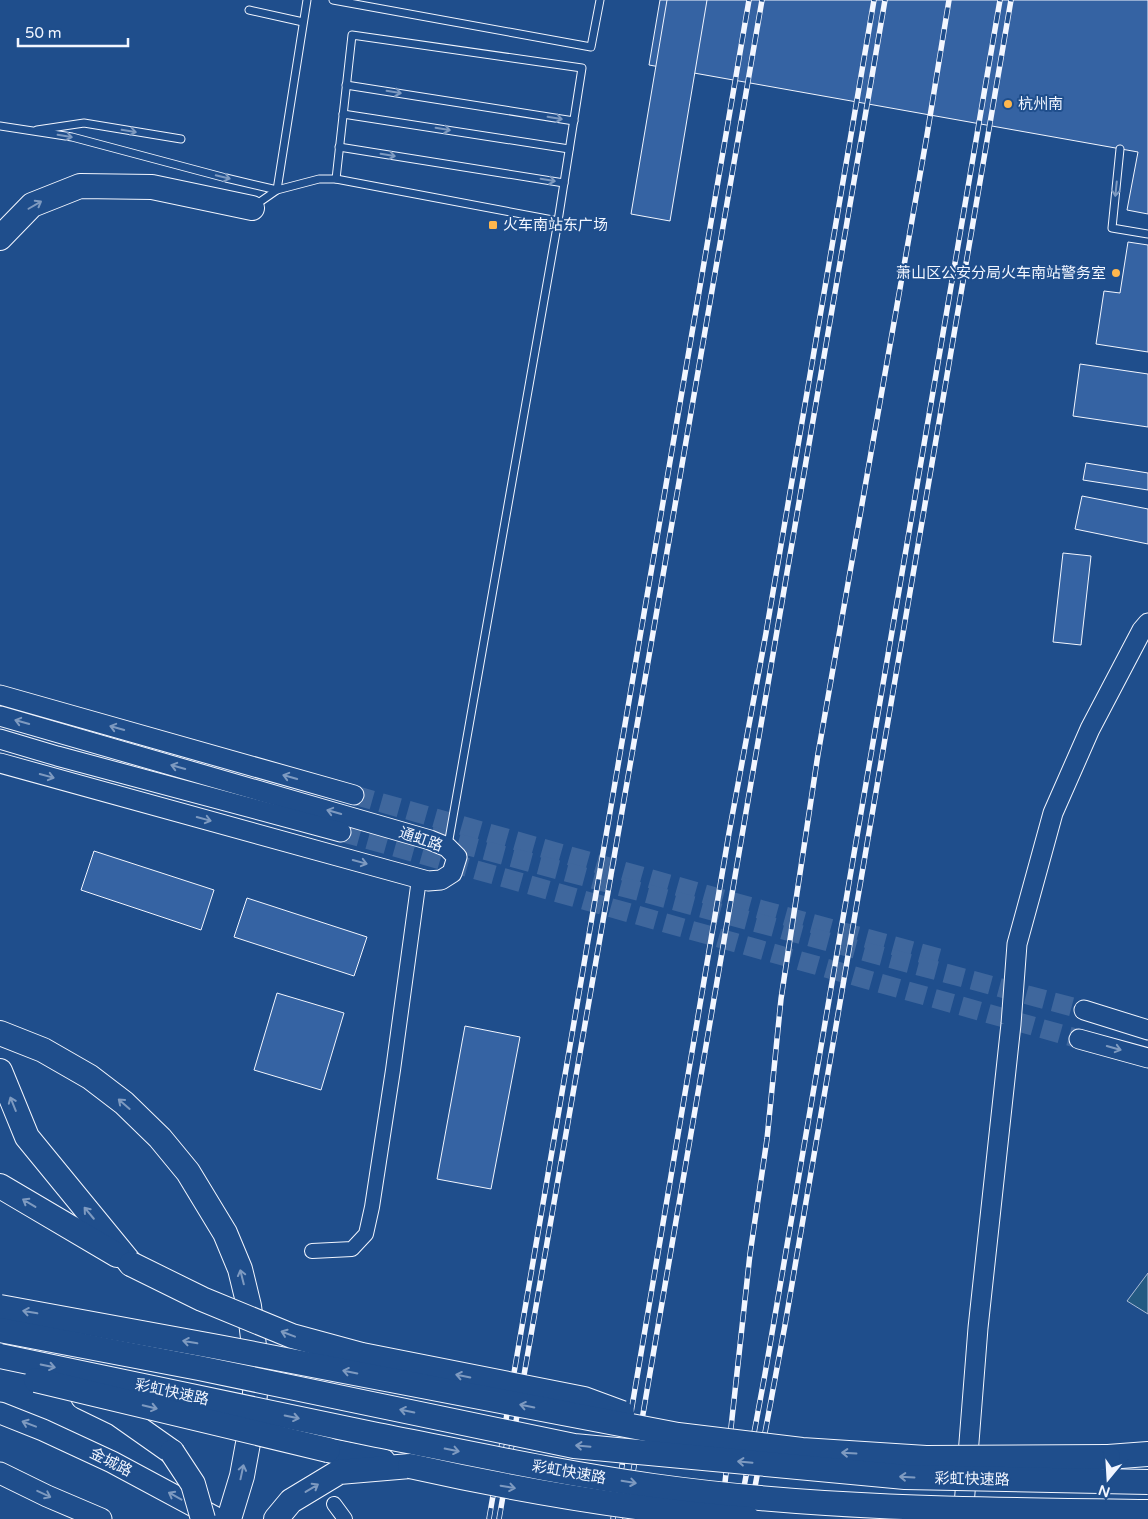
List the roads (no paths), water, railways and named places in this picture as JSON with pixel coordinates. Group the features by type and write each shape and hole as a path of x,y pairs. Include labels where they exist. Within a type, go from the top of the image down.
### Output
{"highway":[{"path":"0,238 32,205 80,186 152,187 252,208"},
{"path":"0,1033 43,1050 90,1077 124,1103 160,1138 188,1172 225,1233 240,1269 249,1306 257,1370 253,1416 247,1451 242,1476 229,1519"},
{"path":"0,1071 27,1137 131,1264"},
{"path":"0,1186 131,1264 202,1299 292,1336 362,1355 584,1399 678,1435"},
{"path":"0,1307 678,1435 802,1450 926,1458 1148,1456"},
{"name":"彩虹快速路","path":"0,1330 199,1368 574,1446 905,1477 1148,1482"},
{"name":"彩虹快速路","path":"0,1356 437,1447 561,1471 653,1486 788,1500 900,1507 1148,1512"},
{"path":"0,1373 59,1385 328,1450 488,1484 571,1498 748,1519"},
{"path":"59,1385 118,1414 172,1452 194,1484 203,1519"},
{"path":"276,1519 291,1501 339,1472 410,1466"}],"main road":[{"path":"995,1519 963,1518 978,1328 1011,1024 1017,944 1053,813 1090,729 1142,630 1148,623"},
{"path":"0,695 354,795"},
{"name":"通虹路","path":"0,716 411,834 447,846 456,857 452,873 440,880 428,881 2,762"},
{"path":"0,739 341,832"},
{"path":"1148,1018 1088,1005 1148,1030"},
{"path":"1079,1039 1148,1058"},
{"name":"金城路","path":"0,1412 112,1462 218,1519"},
{"path":"967,1461 1108,1472 1148,1471"},
{"path":"0,1473 101,1519"}],"street":[{"path":"312,1252 352,1249 366,1234 392,1080 419,879"},
{"path":"334,1504 344,1519"}],"lane":[{"path":"277,190 307,0"},
{"path":"333,0 591,47 600,0"},
{"path":"249,10 303,22"},
{"path":"336,179 352,35 582,68 558,221 447,846"},
{"path":"346,85 574,121"},
{"path":"343,114 570,148"},
{"path":"29,130 84,123 181,140"},
{"path":"0,126 72,137 277,190"},
{"path":"340,147 564,182"},
{"path":"1120,149 1112,228 1148,234"},
{"path":"252,208 277,190 319,179 336,179 558,221"}],"tunnel":[{"path":"354,795 946,960"},
{"path":"341,832 1079,1039"},
{"path":"431,836 1084,1010"}],"railway":[{"path":"489,1519 749,0"},
{"path":"499,1519 762,0"},
{"path":"613,1519 729,833 766,633 874,0"},
{"path":"625,1519 885,0"},
{"path":"721,1519 750,1254 767,1139 781,999 818,754 949,0"},
{"path":"738,1519 765,1374 1000,0"},
{"path":"749,1519 785,1325 1011,0"}],"place":[{"name":"杭州南","path":"1008,104"},
{"name":"火车南站东广场","path":"493,225"},
{"name":"萧山区公安分局火车南站警务室","path":"1116,273"}]}
